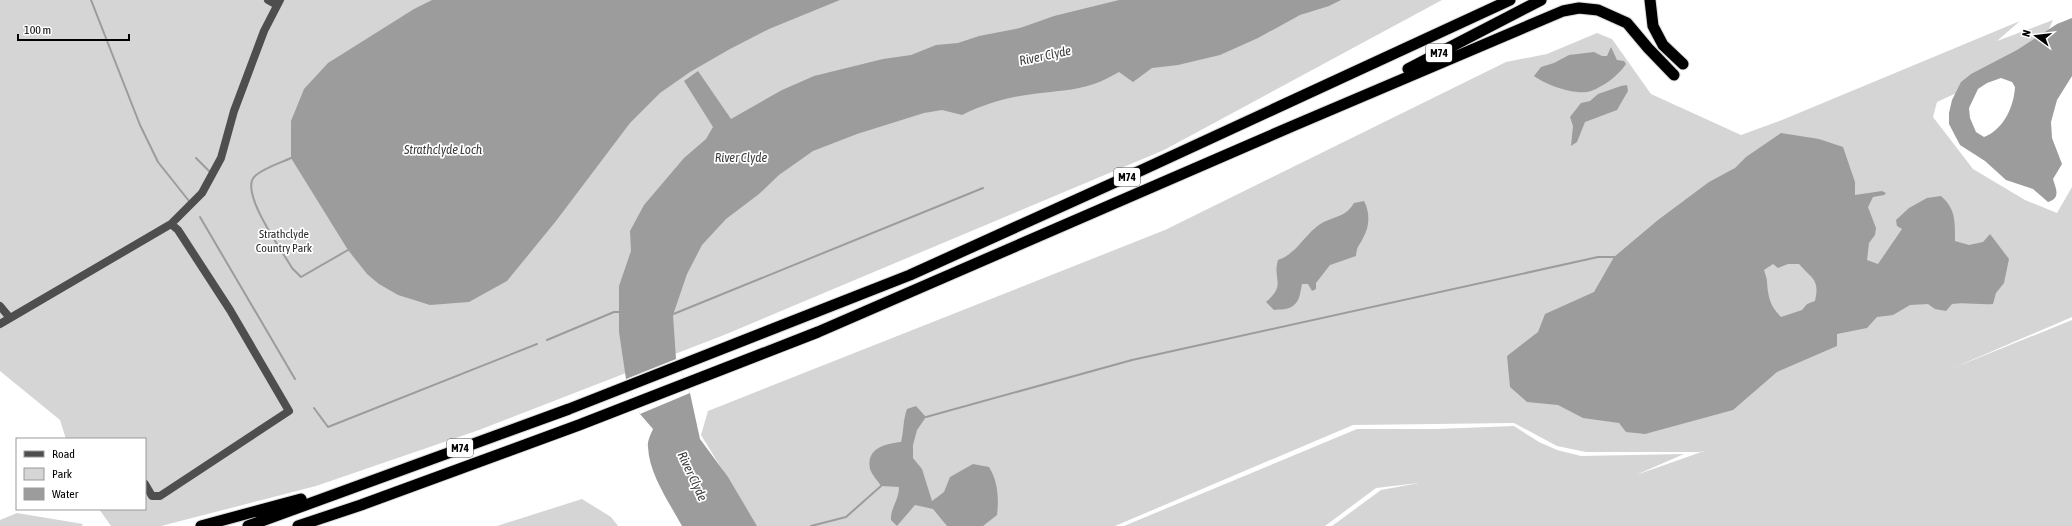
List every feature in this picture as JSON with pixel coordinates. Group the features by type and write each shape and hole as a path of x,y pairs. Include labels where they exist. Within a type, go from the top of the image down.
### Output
{"highway":[{"name":"M74","path":"248,526 351,487 569,409 910,275 1142,170 1510,0"},
{"name":"M74","path":"298,526 361,505 579,425 745,362 825,329 1337,107 1541,0"},
{"path":"1650,0 1653,26 1663,45 1683,64"},
{"path":"1337,107 1563,11 1579,8 1598,10 1627,22 1648,48 1674,75"},
{"path":"201,526 351,487"},
{"path":"322,526 361,505"}],"street":[{"path":"0,324 171,224 202,193 221,158 234,111 264,32 279,2 268,0"},
{"path":"146,486 152,496 160,496 289,411 230,310 178,230 171,224"},
{"path":"0,306 10,318"}],"green space":[{"name":"Strathclyde Country Park","path":"0,0 1442,0 1164,150 724,335 479,430 316,486 161,526 111,526 100,510 146,510 146,438 66,438 60,420 0,371"},
{"path":"2053,20 2037,56 1937,102 1933,117 1973,169 2025,200 2057,213 2072,187 2072,317 1953,368 2072,320 2072,526 1332,526 1381,490 1419,483 1376,488 1325,526 1124,526 1357,429 1436,429 1514,426 1539,442 1557,450 1581,456 1684,454 1636,475 1707,450 1700,452 1586,452 1557,446 1514,423 1353,425 1115,526 757,526 701,435 708,411 1165,230 1506,62 1547,54 1597,33 1612,39 1651,94 1741,135 1782,120 2020,21 1997,41"},
{"path":"582,499 611,517 618,526 497,526"},
{"path":"17,513 83,524 82,526 0,526 0,520"}],"water":[{"name":"Strathclyde Loch","path":"432,0 840,0 769,29 730,49 690,72 660,93 630,123 556,221 507,281 469,302 430,305 398,295 379,284 367,274 348,250 291,158 291,121 304,89 328,63 414,9"},
{"name":"River Clyde","path":"1119,0 1341,0 1329,6 1300,15 1258,38 1220,55 1178,65 1152,68 1133,82 1119,72 1101,81 1086,86 1005,99 988,104 962,115 942,110 924,113 857,134 813,151 779,175 759,194 726,219 702,245 687,274 673,315 676,359 690,393 700,439 728,477 757,526 682,526 660,488 649,457 649,438 653,429 640,414 626,379 619,332 619,286 631,251 630,231 644,205 684,158 706,139 713,127 684,81 698,71 731,119 782,90 814,76 883,59 911,55 936,45 958,43 979,36 1020,28 1054,16"},
{"path":"2072,18 2072,76 2057,100 2051,122 2052,138 2062,164 2053,179 2056,196 2048,202 2033,189 2006,180 1985,161 1960,145 1949,124 1949,113 1952,100 1961,82 1971,74 2017,50 2057,24","holes":["2001,78 2012,82 2015,87 2010,110 1997,129 1984,137 1976,132 1970,118 1969,108 1978,89 1987,83"]},
{"path":"1611,47 1617,60 1624,61 1626,64 1619,73 1610,80 1591,91 1577,92 1561,89 1534,76 1541,67 1554,63 1569,55 1594,52 1602,56 1607,56"},
{"path":"1627,85 1628,91 1617,110 1585,122 1577,142 1571,146 1573,126 1570,117 1581,103 1590,101 1598,94"},
{"path":"1781,133 1819,139 1843,147 1855,182 1855,195 1882,191 1886,193 1884,195 1873,197 1868,207 1876,228 1875,235 1869,243 1867,260 1878,264 1902,229 1897,226 1896,220 1909,208 1927,198 1941,196 1950,206 1954,216 1955,241 1969,245 1983,242 1990,234 2009,259 2004,283 1996,293 1993,304 1952,304 1946,311 1935,309 1928,304 1910,305 1893,315 1877,317 1867,328 1837,334 1837,346 1777,372 1733,410 1645,434 1626,432 1619,423 1583,418 1558,405 1527,402 1510,387 1507,356 1538,332 1545,314 1594,292 1614,257 1658,220 1709,182 1735,168 1746,157","holes":["1773,264 1778,268 1788,264 1799,264 1811,276 1816,284 1815,301 1807,304 1802,310 1781,317 1774,309 1770,301 1767,279 1764,270"]},
{"path":"1364,201 1368,214 1368,224 1356,256 1330,265 1316,283 1316,289 1312,291 1308,284 1302,284 1299,298 1293,306 1286,309 1274,310 1266,302 1276,291 1278,282 1278,260 1292,252 1319,225 1345,213 1354,203"},
{"path":"916,406 926,417 917,430 913,445 913,458 922,469 932,501 944,492 950,477 973,464 989,467 992,472 997,490 997,515 983,526 947,526 933,509 915,505 897,526 891,520 899,487 881,486 870,469 871,456 878,448 901,442 907,409"}],"pier":[{"path":"676,359 690,393 640,414 626,379"}],"waterway":[{"path":"91,0 140,125 158,162 189,201"},
{"path":"196,158 209,171"},
{"path":"291,158 259,173 255,176 251,184 252,194 257,207 272,236 292,268 301,277 348,250"},
{"path":"671,315 983,188"},
{"path":"200,217 295,379"},
{"path":"926,417 1132,360 1598,257 1614,257"},
{"path":"547,340 614,312 622,312"},
{"path":"314,408 328,427 537,344"},
{"path":"811,526 846,517 881,486"}]}
